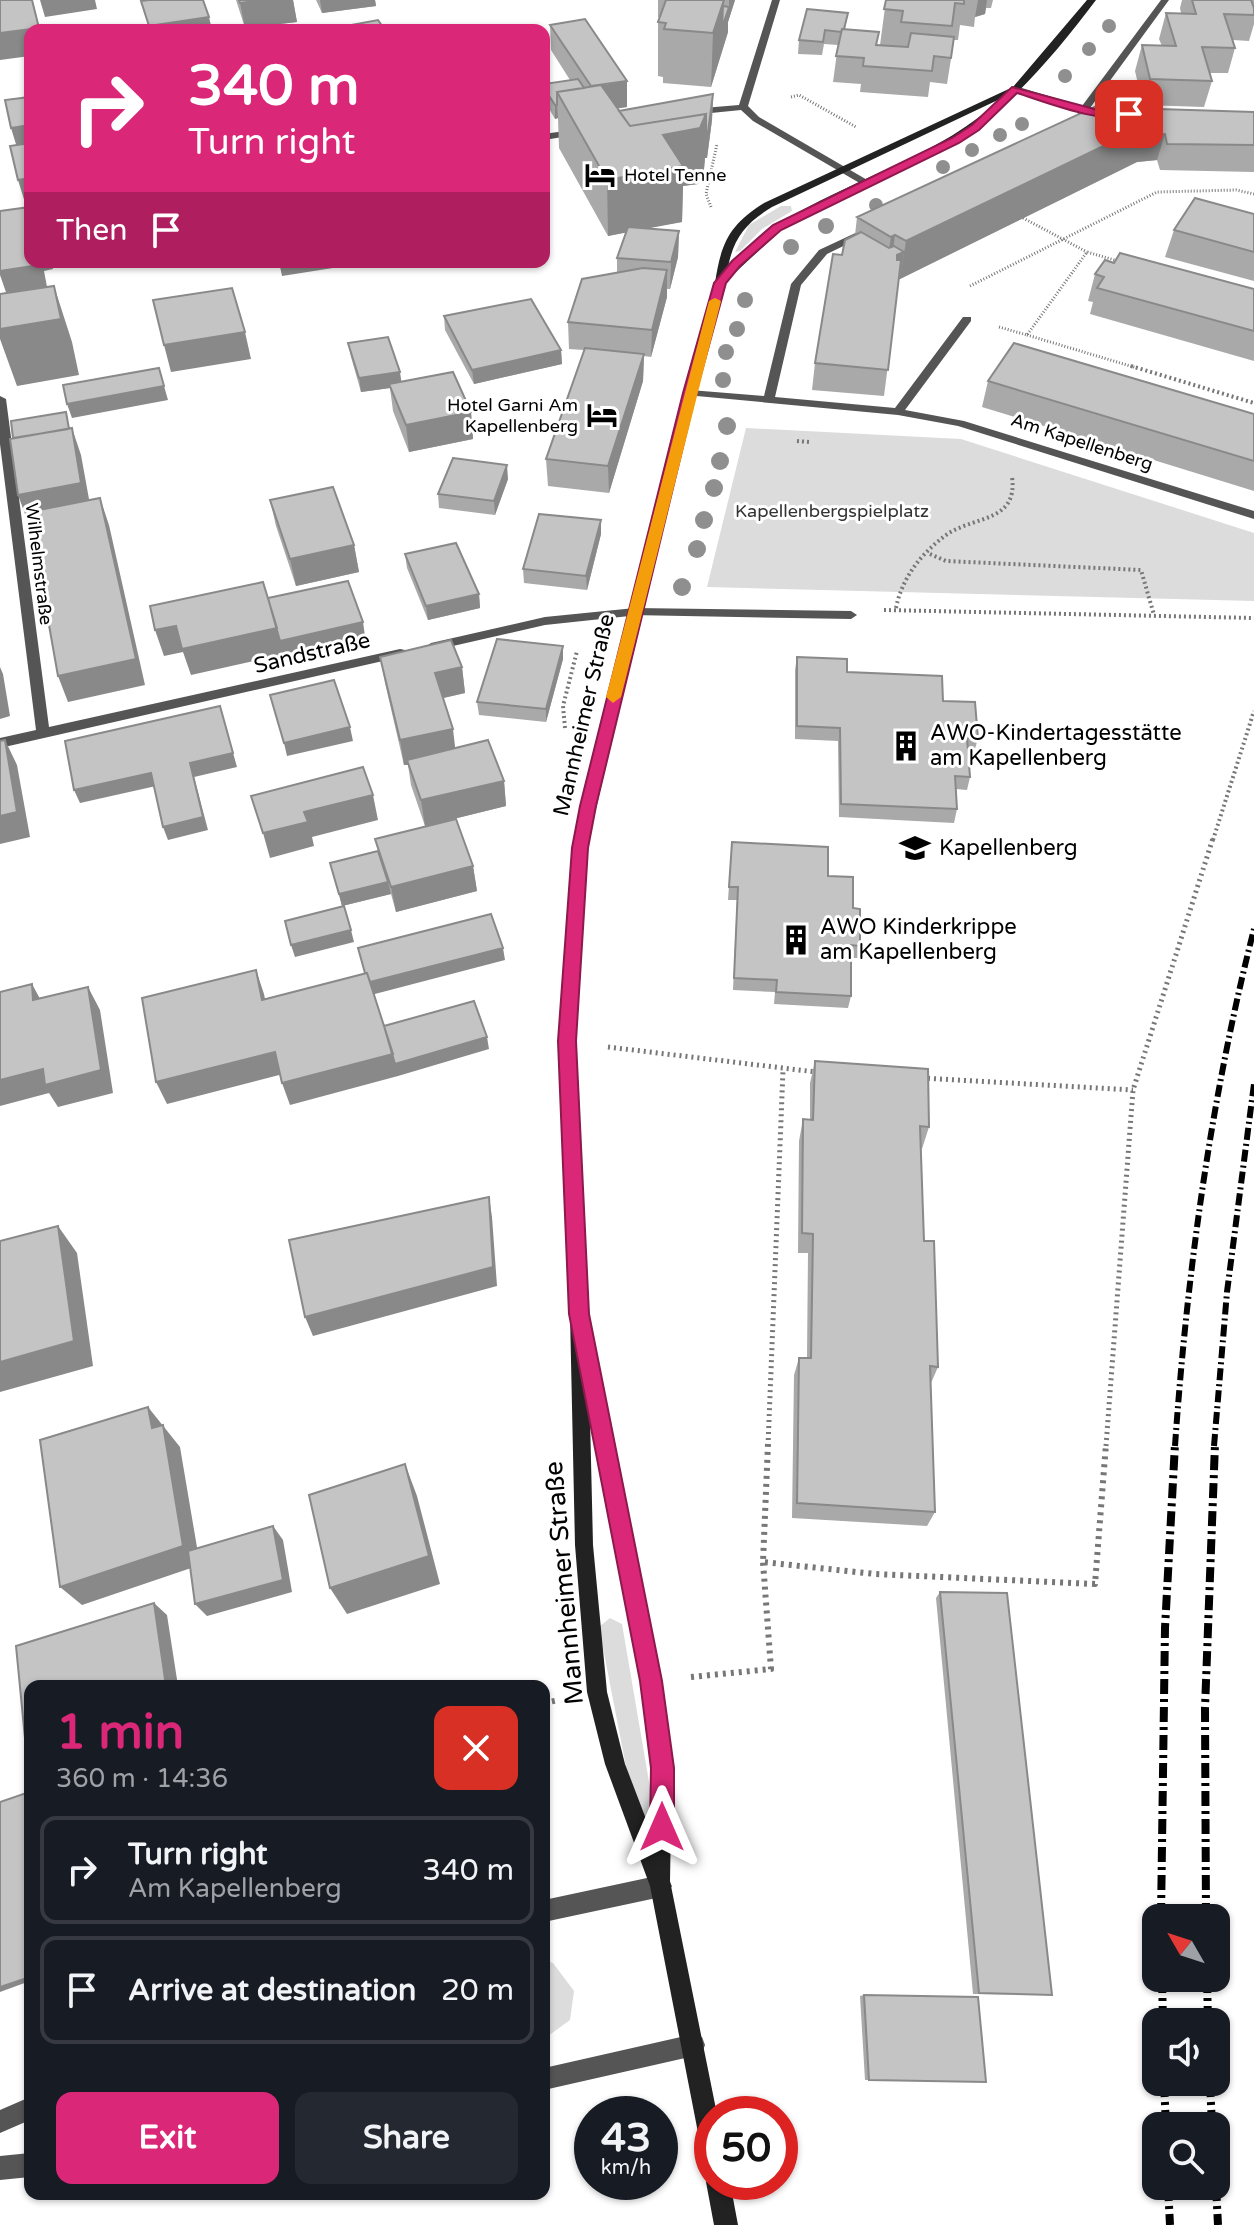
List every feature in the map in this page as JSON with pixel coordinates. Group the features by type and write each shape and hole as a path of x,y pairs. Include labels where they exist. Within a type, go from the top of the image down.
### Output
{"main road":[{"path":"1015,89 1092,0"},
{"name":"Mannheimer Straße","path":"703,2096 661,1886 615,1764 597,1692 584,1545 579,1314 567,1041 580,848 635,612 720,283 727,245 739,224 768,205 1015,89"},
{"name":"Mannheimer Straße","path":"720,283 736,264 777,228 955,140 975,128 1015,89"},
{"name":"Mannheimer Straße","path":"579,1314 651,1681 662,1768 661,1886"},
{"path":"721,2200 726,2225"}],"street":[{"path":"743,107 776,0"},
{"path":"1065,134 1078,128 1084,110 1165,0"},
{"path":"1015,89 1097,113"},
{"path":"677,115 722,107 743,107 756,119 866,183"},
{"path":"550,136 588,130"},
{"path":"769,400 796,284 823,252 875,226"},
{"path":"898,412 967,319"},
{"name":"Am Kapellenberg","path":"690,393 898,412 960,423 1254,515"},
{"name":"Wilhelmstraße","path":"0,399 43,733"},
{"path":"423,648 545,621 635,612 851,615"},
{"name":"Sandstraße","path":"0,743 408,652"},
{"path":"550,1910 661,1886"},
{"path":"550,2078 694,2045"},
{"path":"0,2122 24,2111"},
{"path":"0,2168 24,2166"}],"path":[{"path":"715,216 706,194 722,107"},
{"path":"965,289 1157,192 1236,190 1254,194"},
{"path":"1023,218 1087,252 1133,265"},
{"path":"1027,335 1087,252"},
{"path":"967,319 1254,403"},
{"path":"797,441 812,442"},
{"path":"896,608 902,583 949,534 988,518 1010,504 1016,490 1011,473"},
{"path":"930,554 946,561 1141,570 1154,615"},
{"path":"851,615 896,608 1254,618"},
{"path":"763,1562 875,1574 1095,1584 1133,1090 1254,711"},
{"path":"567,1041 783,1070 831,1073"},
{"path":"651,1681 771,1669 763,1562 783,1070"},
{"path":"910,1078 1133,1090"}],"green space":[{"path":"781,206 791,206 792,211 762,229 740,251 735,252 749,225"},
{"name":"Kapellenbergspielplatz","path":"746,428 961,439 1254,533 1254,601 707,587"},
{"path":"610,1618 622,1624 653,1805 644,1819 634,1808 599,1627"},
{"path":"550,1962 574,1991 570,2020 550,2035"}],"building":[{"path":"0,0 32,0 38,24 24,24 24,30 0,33"},
{"path":"203,0 209,17 148,24 141,1"},
{"path":"666,0 724,0 713,33 664,29 666,23 658,22"},
{"path":"886,0 964,0 964,4 955,3 952,26 901,22 903,11 884,9"},
{"path":"1192,0 1251,0 1254,15 1224,14 1235,48 1202,47 1212,81 1150,79 1142,45 1176,46 1166,13 1196,14"},
{"path":"723,6 729,7 722,28"},
{"path":"807,9 848,13 844,29 841,32 825,30 823,42 799,40"},
{"path":"585,19 627,81 591,86 550,25"},
{"path":"378,20 381,24 356,24"},
{"path":"842,29 879,32 876,45 908,47 911,33 954,37 951,58 934,56 932,71 863,66 864,58 836,56"},
{"path":"578,79 584,88 557,92 555,105 550,97 550,83"},
{"path":"601,85 630,126 706,114 700,128 663,135 683,166 607,180 557,92"},
{"path":"713,94 708,132 706,114 630,126 619,111"},
{"path":"24,98 24,126 11,128 5,100"},
{"path":"1105,102 1147,125 906,241 895,235 891,237 857,217"},
{"path":"1122,110 1254,112 1254,145 1167,144 1165,134 1144,136 1147,125"},
{"path":"24,144 24,179 18,180 10,146"},
{"path":"1195,198 1254,214 1254,252 1174,230"},
{"path":"24,208 24,267 0,271 0,211"},
{"path":"628,227 679,231 671,262 617,258"},
{"path":"861,232 889,248 894,246 904,252 897,255 897,260 901,260 888,370 815,363 833,254 842,255 845,240"},
{"path":"1120,253 1254,289 1254,331 1097,288 1104,277 1095,274 1105,260 1114,263"},
{"path":"643,268 667,270 652,330 568,322 582,279"},
{"path":"54,286 61,319 0,329 0,294"},
{"path":"232,288 245,332 164,345 153,300"},
{"path":"531,299 561,350 472,370 444,316"},
{"path":"388,337 400,372 359,378 348,343"},
{"path":"1014,343 1254,414 1254,461 988,381"},
{"path":"585,348 644,354 608,466 546,459"},
{"path":"159,368 164,386 67,404 63,385"},
{"path":"453,372 471,412 406,425 389,384"},
{"path":"66,412 69,429 13,438 11,421"},
{"path":"72,428 81,483 18,495 10,439"},
{"path":"453,458 507,465 494,501 438,494"},
{"path":"333,487 354,545 290,559 270,500"},
{"path":"100,498 136,659 58,676 29,512"},
{"path":"539,514 601,520 586,576 523,569"},
{"path":"456,543 479,594 426,606 405,554"},
{"path":"348,581 363,622 280,641 268,598"},
{"path":"263,582 277,628 182,649 176,626 155,630 150,606"},
{"path":"497,639 563,646 546,709 477,702"},
{"path":"451,640 462,667 435,673 453,729 400,740 380,657"},
{"name":"AWO-Kindertagesstätte am Kapellenberg","path":"797,657 847,659 847,672 942,676 943,701 975,702 978,739 967,738 970,777 955,776 957,809 841,804 840,728 797,726"},
{"path":"334,680 350,727 284,743 270,695"},
{"path":"220,706 233,753 190,763 203,817 163,827 151,773 74,790 65,741"},
{"path":"5,740 17,812 0,816 0,741"},
{"path":"488,740 504,781 421,800 407,760"},
{"path":"363,767 373,795 304,812 308,822 263,833 251,796"},
{"path":"456,819 473,866 391,887 375,839"},
{"name":"AWO Kinderkrippe am Kapellenberg","path":"732,842 828,847 828,876 853,877 853,908 860,909 860,946 851,945 851,996 776,992 777,980 734,978 738,887 729,887"},
{"path":"378,851 388,882 339,894 330,863"},
{"path":"344,906 351,930 291,945 285,921"},
{"path":"491,914 503,948 370,982 365,973 358,948"},
{"path":"256,970 262,1000 367,973 393,1054 282,1083 275,1052 156,1082 142,998"},
{"path":"32,984 33,1000 88,987 101,1070 45,1085 43,1069 0,1080 0,992"},
{"path":"474,1001 487,1037 395,1064 384,1026"},
{"path":"815,1061 928,1069 929,1127 920,1126 924,1241 934,1241 938,1367 930,1366 935,1512 797,1503 799,1358 811,1358 813,1234 802,1233 803,1119 813,1120"},
{"path":"489,1197 493,1267 305,1317 289,1240"},
{"path":"58,1226 74,1341 0,1362 0,1241"},
{"path":"148,1407 152,1428 163,1425 183,1546 60,1587 40,1440"},
{"path":"405,1464 429,1556 330,1588 309,1495"},
{"path":"273,1526 283,1580 195,1604 188,1551"},
{"path":"940,1592 1007,1593 1052,1995 979,1993"},
{"path":"154,1603 165,1680 24,1680 24,1728 16,1646"},
{"path":"24,1794 24,1979 0,1987 0,1802"},
{"path":"864,1995 978,1997 986,2082 869,2080"}],"railway":[{"path":"1175,1446 1186,1316 1203,1186 1225,1056 1254,929"},
{"path":"1214,1446 1227,1292 1254,1084"},
{"path":"1161,1904 1165,1628 1175,1444"},
{"path":"1206,1904 1205,1708 1215,1444"},
{"path":"1162,1992 1163,2008"},
{"path":"1207,1992 1208,2008"},
{"path":"1165,2096 1165,2112"},
{"path":"1211,2096 1211,2112"},
{"path":"1169,2200 1170,2225"},
{"path":"1217,2200 1218,2225"}],"slow traffic":[{"path":"613,697 715,301"}],"place":[{"name":"Hotel Tenne","path":"600,175"},
{"name":"Hotel Garni Am Kapellenberg","path":"602,415"},
{"name":"AWO-Kindertagesstätte am Kapellenberg","path":"906,746"},
{"name":"Kapellenberg","path":"915,848"},
{"name":"AWO Kinderkrippe am Kapellenberg","path":"796,940"}],"route":[{"path":"662,1827 662,1768 651,1681 579,1314 567,1041 580,848 610,709 690,393 720,283 736,264 777,228 955,140 975,128 1015,89 1097,113 1129,114"}]}
